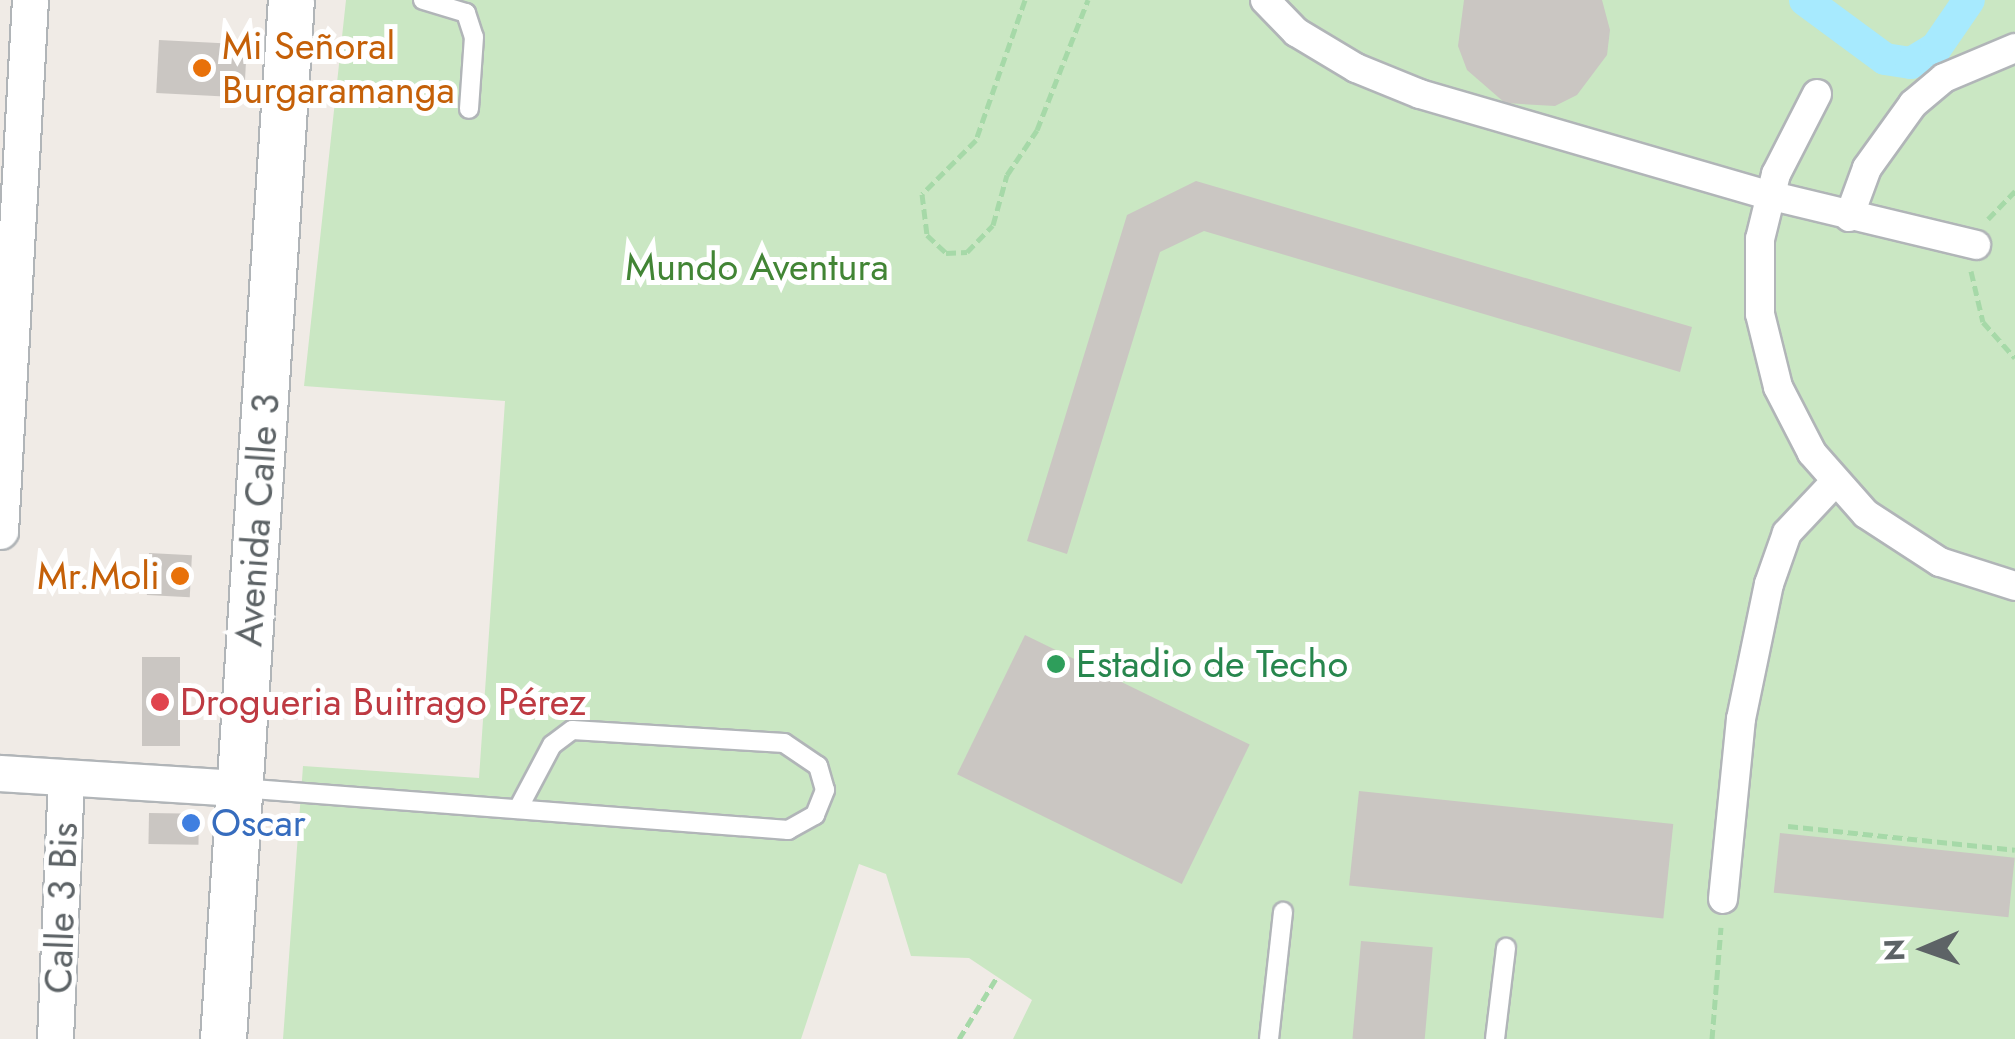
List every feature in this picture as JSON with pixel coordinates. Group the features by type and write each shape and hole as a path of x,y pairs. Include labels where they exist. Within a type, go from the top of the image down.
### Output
{"street":[{"name":"Avenida Calle 3","path":"224,1039 291,0"},
{"path":"1265,0 1296,32 1356,68 1420,94 1849,217 1976,245"},
{"path":"1,510 19,22"},
{"path":"1849,217 1867,168 1913,104 1944,78 2015,48"},
{"path":"1817,94 1768,195 1758,276 1767,351 1793,421 1834,483 1902,541 1940,562 2015,586"},
{"path":"1722,899 1741,720 1769,584 1786,534 1834,483"},
{"path":"0,773 240,788"},
{"name":"Calle 3 Bis","path":"56,1039 66,778"}],"lane":[{"path":"423,0 466,14 474,37 469,109"},
{"path":"240,788 788,830 815,815 825,790 818,766 784,743 572,730 552,745 518,809"},
{"path":"1269,1039 1283,912"},
{"path":"1494,1039 1506,948"}],"path":[{"path":"1025,0 976,140 922,194 927,235 946,253 967,252 993,225 1007,175 1037,130 1088,0"},
{"path":"2015,192 1995,209 1976,245 1976,308 1991,335 2015,358"},
{"path":"1788,826 2015,850"},
{"path":"1712,1039 1722,899"},
{"path":"958,1039 997,976"}],"green space":[{"name":"Mundo Aventura","path":"346,0 2015,0 2015,1039 1013,1039 1032,1000 969,958 911,956 886,874 859,864 801,1039 283,1039 303,766 479,778 505,401 304,386"}],"building":[{"path":"1464,0 1602,0 1610,30 1607,55 1577,95 1555,106 1505,103 1467,70 1458,46"},
{"name":"Mi Señoral Burgaramanga","path":"159,40 247,45 244,98 156,93"},
{"path":"1196,181 1692,327 1680,372 1204,231 1160,252 1067,554 1027,541 1127,215"},
{"path":"149,553 192,555 190,597 147,595"},
{"path":"1025,635 1250,745 1182,884 957,774"},
{"name":"Drogueria Buitrago Pérez","path":"142,657 180,657 180,746 142,746"},
{"path":"1359,791 1673,824 1663,919 1349,885"},
{"path":"149,813 199,814 198,845 148,844"},
{"path":"1780,833 2015,858 2008,917 1774,893"},
{"path":"1361,941 1433,947 1425,1039 1352,1039"}],"waterway":[{"path":"1805,0 1885,59 1911,63 1936,48 1969,0"}],"place":[{"name":"Mi Señoral Burgaramanga","path":"202,68"},
{"name":"Mr.Moli","path":"180,576"},
{"name":"Estadio de Techo","path":"1056,664"},
{"name":"Drogueria Buitrago Pérez","path":"160,702"},
{"name":"Oscar","path":"191,823"}]}
